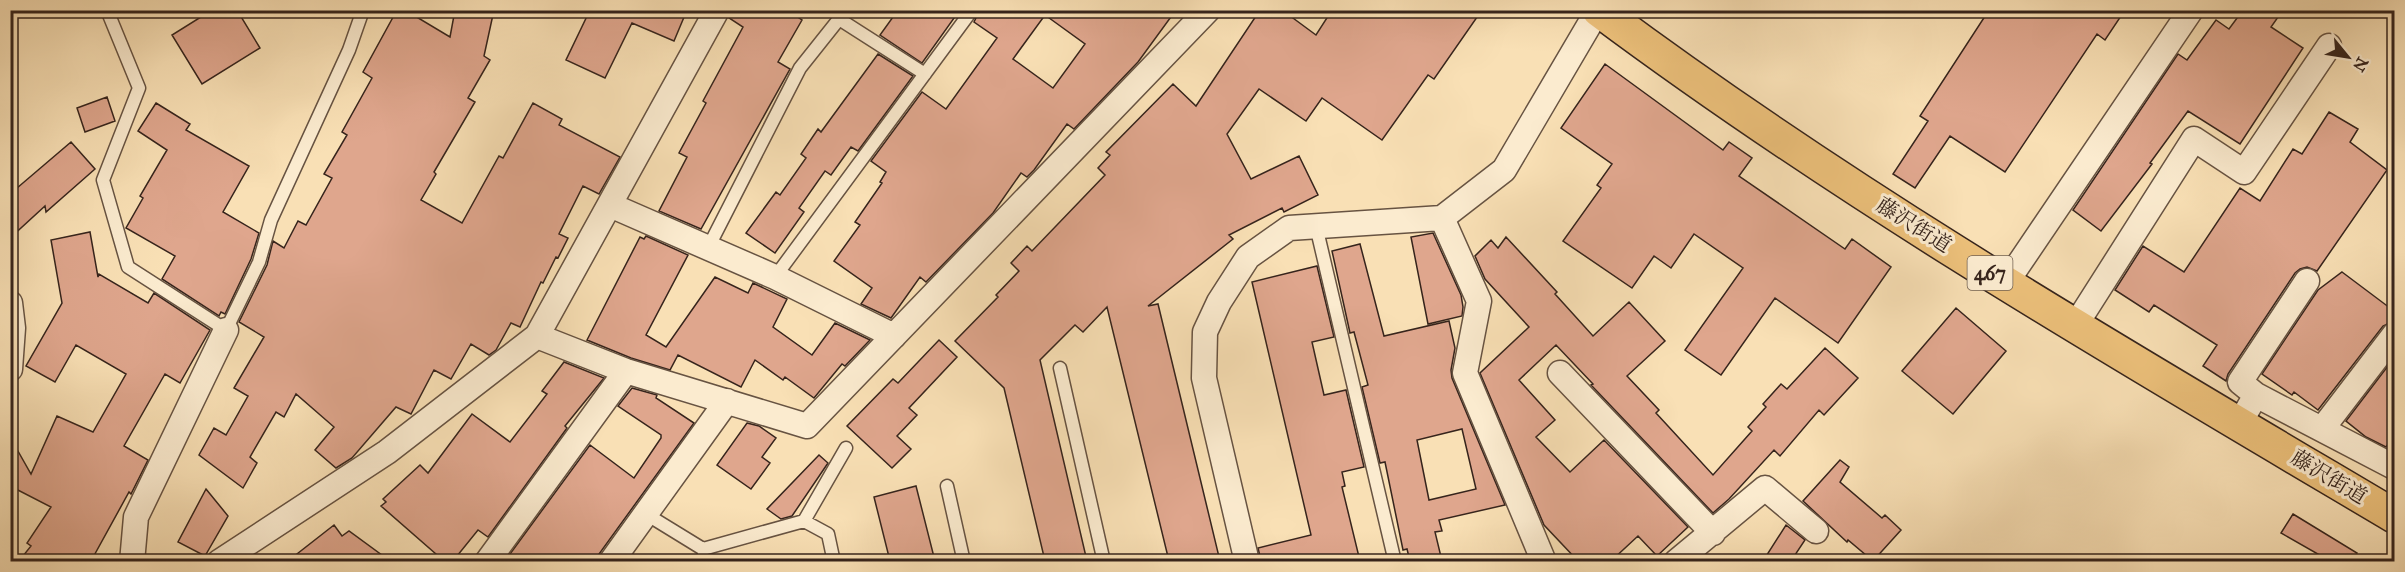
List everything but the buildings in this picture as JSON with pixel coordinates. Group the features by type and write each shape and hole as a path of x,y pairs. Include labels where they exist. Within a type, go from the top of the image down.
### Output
{"highway":[{"name":"藤沢街道","path":"1598,10 1642,43 1856,189 2075,326 2394,516"}],"street":[{"path":"219,561 387,452 537,336 717,10"},
{"path":"537,336 626,371 807,426 1208,10"},
{"path":"1247,561 1204,378 1205,332 1219,302 1248,257 1289,228 1442,218 1504,170 1598,10"},
{"path":"2006,283 2191,10"},
{"path":"2075,326 2194,139 2244,172 2329,46"},
{"path":"610,205 775,277 894,336"},
{"path":"1442,218 1479,301 1465,373 1544,561"},
{"path":"2307,281 2240,382 2256,395 2394,466"},
{"path":"10,303 14,328 10,369"},
{"path":"132,561 136,517 226,330"},
{"path":"2322,429 2394,335"},
{"path":"487,561 626,371"},
{"path":"1560,373 1713,533"},
{"path":"2240,424 2256,395"},
{"path":"611,561 727,401"},
{"path":"1676,561 1713,533 1765,488 1816,531"}],"lane":[{"path":"107,10 139,88 103,180 128,267 226,330 259,262 271,220 349,50 363,10"},
{"path":"775,277 972,10"},
{"path":"708,248 800,68 839,19 925,74"},
{"path":"1316,226 1395,561"},
{"path":"1060,368 1104,561"},
{"path":"646,514 704,555 804,521 846,448"},
{"path":"947,486 964,561"},
{"path":"804,521 828,534 834,561"}]}
